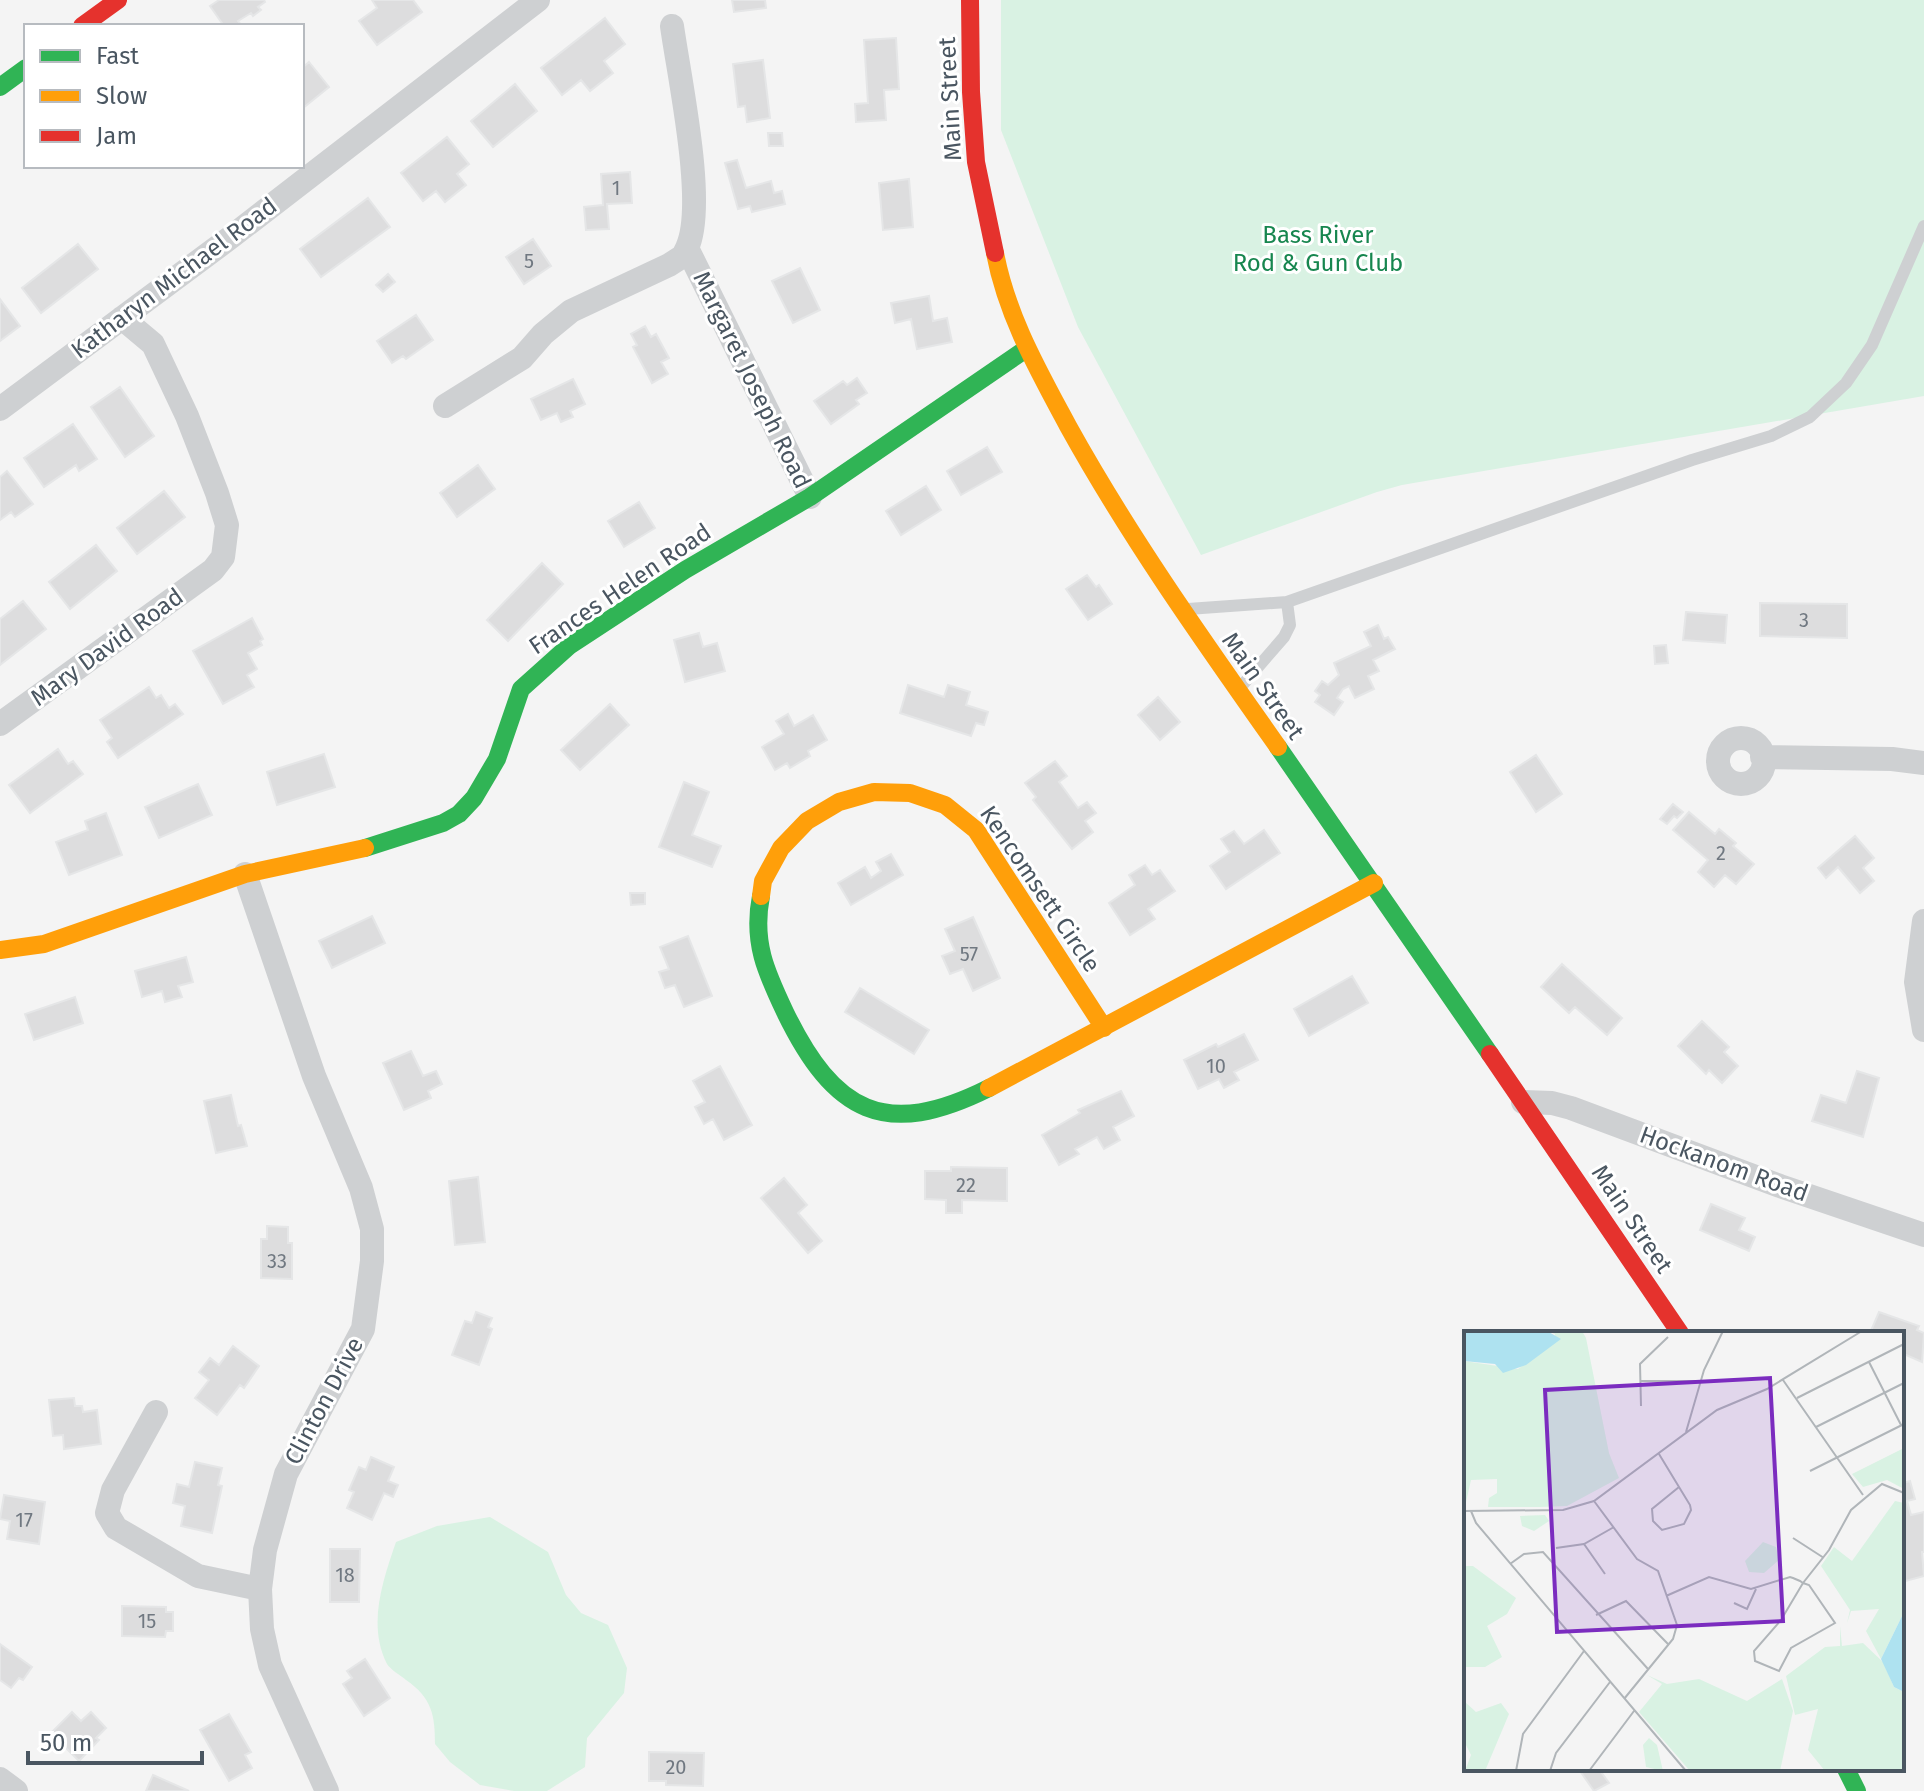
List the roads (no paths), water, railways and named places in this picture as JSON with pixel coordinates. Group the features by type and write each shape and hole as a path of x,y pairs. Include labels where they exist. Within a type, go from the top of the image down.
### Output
{"street":[{"path":"85,24 118,0"},
{"name":"Katharyn Michael Road","path":"0,409 538,0"},
{"name":"Main Street","path":"970,0 971,92 979,176 1000,280 1026,349 1107,496 1181,609 1374,883 1679,1331"},
{"name":"Margaret Joseph Road","path":"672,26 695,207 687,248 810,497"},
{"path":"0,87 24,69"},
{"path":"445,406 522,358 543,334 571,311 669,265 683,256 687,248"},
{"name":"Mary David Road","path":"0,724 213,570 223,557 227,525 187,416 153,344 122,318"},
{"name":"Frances Helen Road","path":"0,950 44,944 245,874 350,853 443,823 459,814 474,798 497,759 521,689 546,664 685,570 810,497 1026,349"},
{"path":"1762,757 1892,759 1924,763"},
{"name":"Kencomsett Circle","path":"1104,1028 976,830 964,817 935,798 916,792 875,790 841,801 798,830 769,870 756,920 766,969 804,1050 831,1086 859,1105 897,1114 942,1109 1104,1028 1374,883"},
{"name":"Clinton Drive","path":"245,874 314,1076 361,1188 372,1229 372,1261 363,1329 286,1474 265,1550 260,1589 262,1629 270,1665 327,1791"},
{"path":"1924,921 1916,982 1924,1030"},
{"name":"Hockanom Road","path":"1523,1102 1552,1103 1571,1108 1780,1186 1924,1235"},
{"path":"156,1412 113,1490 107,1513 116,1528 198,1576 260,1589"},
{"path":"1847,1771 1857,1791"},
{"path":"0,1779 16,1791"}],"lane":[{"path":"1181,609 1287,602 1692,460 1771,436 1810,417 1846,383 1872,345 1924,226"},
{"path":"1238,692 1284,637 1290,625 1287,602"}],"park label":[{"name":"Bass River Rod & Gun Club","path":"1318,249"}]}
